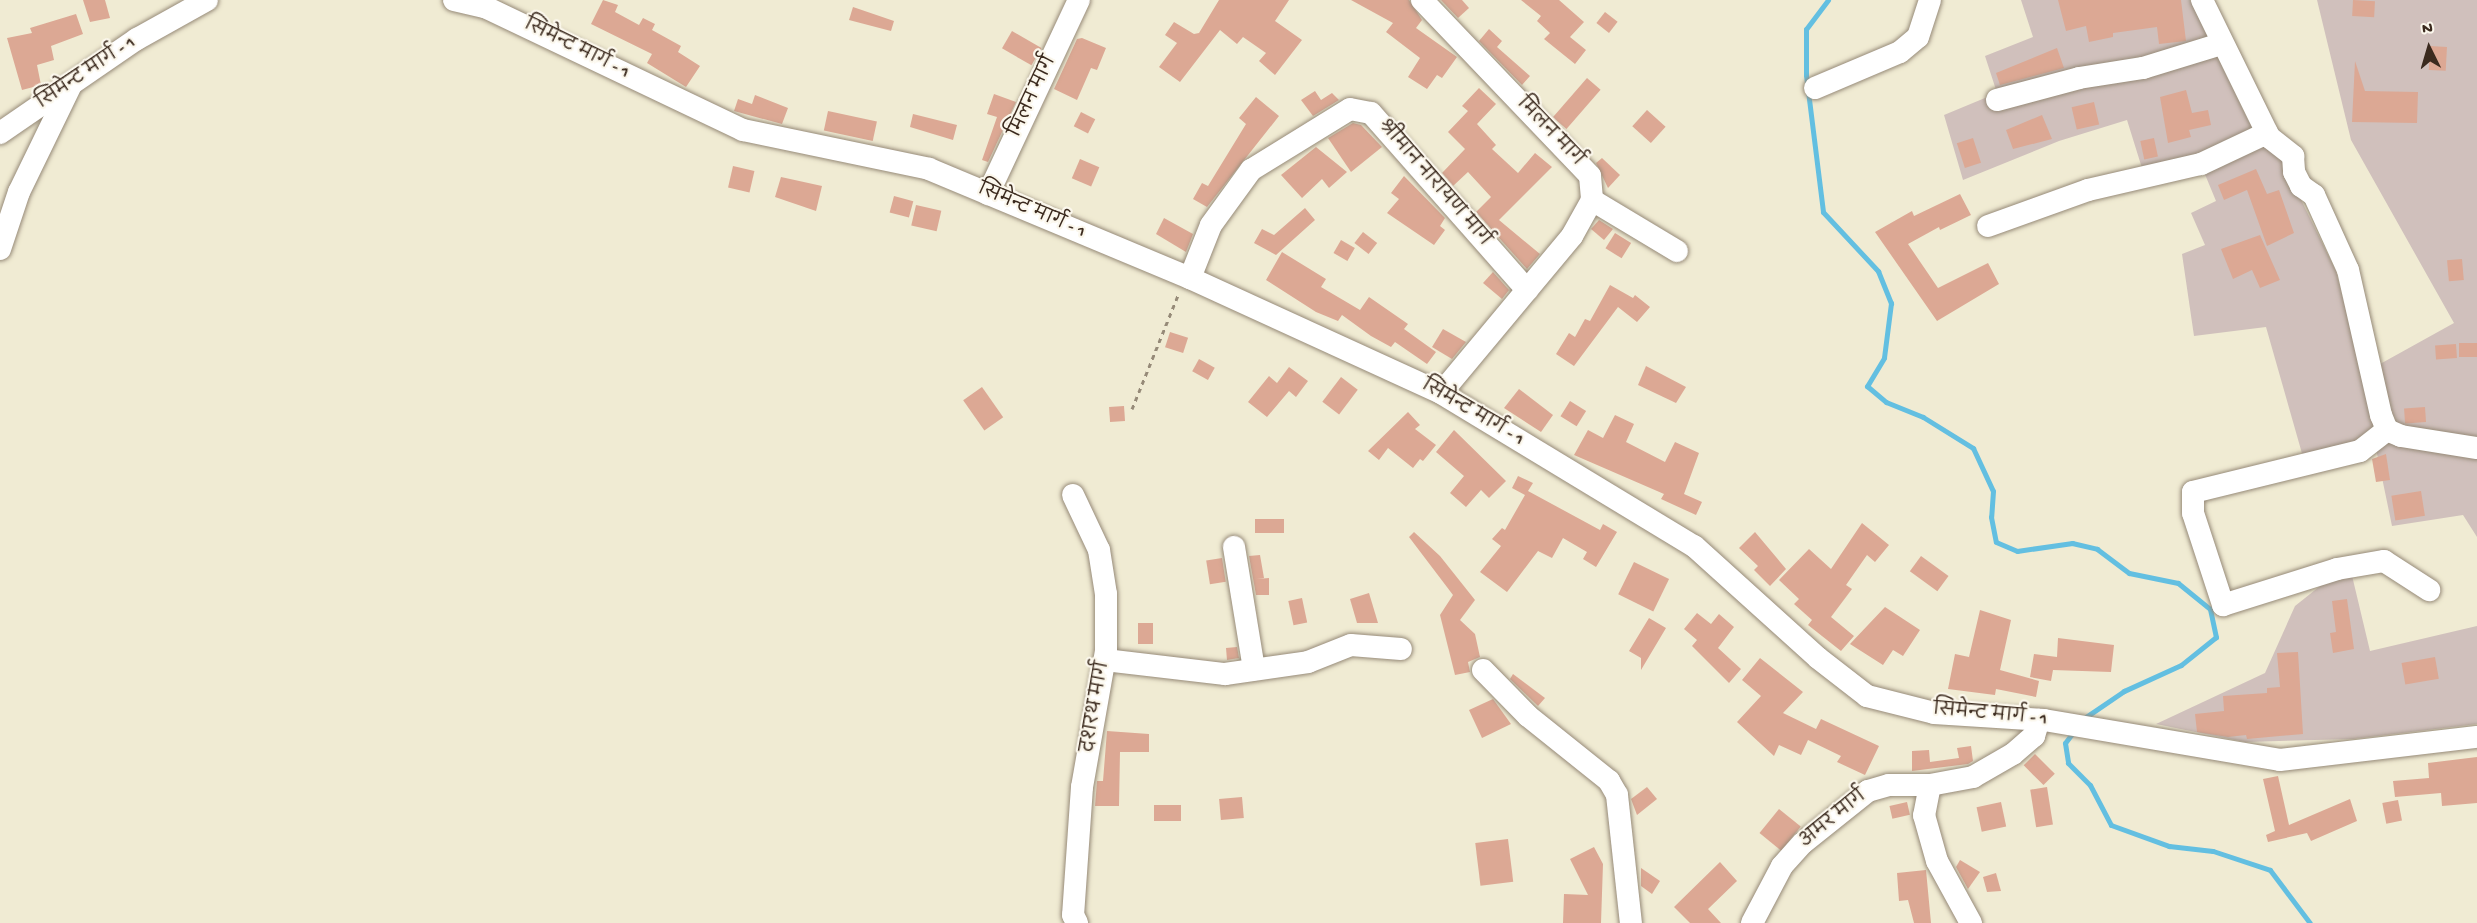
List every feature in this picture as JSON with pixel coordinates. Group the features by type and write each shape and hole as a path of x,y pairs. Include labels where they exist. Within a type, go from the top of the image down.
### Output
{"street":[{"name":"सिमेन्ट मार्ग - 1","path":"0,133 137,39 207,0"},
{"name":"सिमेन्ट मार्ग - 1","path":"454,0 485,7 743,130 929,169 1187,277 1442,393 1694,546 1818,658 1867,696 1934,713 2042,720 2280,760 2477,737"},
{"name":"मिलन मार्ग","path":"988,194 1078,0"},
{"name":"मिलन मार्ग","path":"1422,0 1590,176 1592,200"},
{"path":"1815,88 1900,52 1918,37 1930,0"},
{"path":"2202,0 2267,134 2293,156 2294,172 2301,186 2314,195 2348,270 2380,415 2387,430 2401,436 2477,448"},
{"path":"1997,100 2079,78 2143,68 2222,44"},
{"path":"0,249 19,192 72,83"},
{"name":"श्रीमान नारायण मार्ग","path":"1187,277 1211,225 1251,170 1350,109 1371,112 1527,290"},
{"path":"1988,226 2142,176 2201,164 2267,134"},
{"path":"1442,393 1572,236 1592,200 1677,251"},
{"path":"2387,430 2360,452 2193,492 2193,513 2223,605 2337,569 2384,561 2429,590"},
{"name":"दशरथ मार्ग","path":"1072,495 1099,550 1106,594 1105,660 1082,787 1073,915 1077,923"},
{"path":"1233,547 1254,669"},
{"path":"1105,660 1173,670 1212,670 1225,674 1308,662 1351,645 1401,649"},
{"path":"1483,670 1528,716 1609,781 1617,795 1631,923"},
{"name":"अमर मार्ग","path":"1752,923 1782,866 1803,843 1868,791 1889,785 1930,785 1973,777 2013,754 2034,736 2042,720"},
{"path":"1930,785 1924,814 1937,861 1971,923"}],"path":[{"path":"1132,408 1187,277"}],"shaded area":[{"path":"2021,0 2190,0 2249,122 2279,155 2336,271 2362,374 2454,323 2351,140 2317,0 2477,0 2477,537 2463,515 2392,526 2374,439 2303,457 2266,327 2194,336 2182,254 2205,245 2191,213 2216,201 2204,172 2146,181 2127,120 2059,141 1963,180 1944,115 1997,93 1985,56 2033,37"},
{"path":"2349,563 2370,651 2477,626 2477,724 2353,739 2245,742 2156,724 2265,673 2295,606"}],"building":[{"path":"83,0 105,0 110,18 90,22"},
{"path":"603,0 618,5 615,12 639,25 643,18 655,24 652,30 681,46 678,52 700,66 686,87 647,63 652,54 591,24"},
{"path":"1219,0 1289,0 1275,21 1302,40 1275,75 1259,61 1266,53 1243,37 1237,44 1220,30 1180,82 1159,67 1177,43 1165,35 1174,22 1194,34 1199,33"},
{"path":"1351,0 1409,0 1422,20 1416,28 1457,57 1442,78 1437,75 1427,89 1408,77 1420,58 1386,32 1393,23"},
{"path":"1441,0 1462,0 1469,8 1458,18"},
{"path":"1521,0 1559,0 1584,22 1570,37 1586,50 1575,64 1544,39 1550,33 1537,21 1541,16"},
{"path":"2058,0 2181,0 2186,41 2159,44 2157,27 2113,33 2113,37 2089,42 2086,26 2066,31"},
{"path":"2353,0 2375,1 2374,17 2352,16"},
{"path":"853,7 894,21 891,31 849,20"},
{"path":"1605,12 1618,22 1609,33 1596,23"},
{"path":"76,14 83,34 51,46 54,60 37,65 41,85 22,90 7,38 32,33 30,28"},
{"path":"1489,29 1502,41 1497,47 1530,76 1522,85 1479,41"},
{"path":"1012,31 1041,48 1031,65 1002,48"},
{"path":"1082,38 1106,48 1097,70 1091,68 1077,100 1054,89 1077,39"},
{"path":"2430,46 2447,47 2446,71 2429,70"},
{"path":"2057,48 2064,68 2000,85 1996,73"},
{"path":"2355,61 2365,91 2418,92 2417,123 2352,122"},
{"path":"1587,78 1601,90 1566,129 1553,117"},
{"path":"1479,88 1496,104 1477,124 1496,145 1492,149 1518,173 1535,153 1552,167 1499,220 1540,254 1527,269 1476,212 1491,197 1468,172 1453,186 1442,173 1465,149 1448,132 1468,111 1462,106"},
{"path":"2186,90 2192,113 2208,110 2211,125 2189,130 2191,137 2168,143 2160,97"},
{"path":"1315,91 1321,100 1332,93 1339,100 1313,116 1301,100"},
{"path":"994,94 1016,102 988,162 982,160 997,117 987,114"},
{"path":"755,95 788,108 782,124 734,111 738,99 752,104"},
{"path":"1256,97 1279,116 1207,207 1193,199 1202,183 1208,186 1246,124 1239,118"},
{"path":"2094,102 2099,124 2077,130 2072,107"},
{"path":"1647,110 1666,127 1651,143 1632,126"},
{"path":"828,111 877,121 873,141 824,131"},
{"path":"1081,112 1095,119 1088,134 1074,126"},
{"path":"913,114 957,125 953,140 910,127"},
{"path":"2042,115 2052,139 2013,149 2006,130"},
{"path":"1353,123 1361,125 1382,147 1351,172 1328,138"},
{"path":"1973,138 1981,163 1965,168 1957,143"},
{"path":"2154,138 2158,157 2144,159 2140,141"},
{"path":"1316,147 1347,172 1329,188 1322,179 1302,198 1281,175"},
{"path":"1602,158 1620,175 1608,188 1596,163"},
{"path":"1080,159 1099,167 1091,187 1072,178"},
{"path":"733,166 754,171 749,192 728,187"},
{"path":"2256,169 2267,194 2279,190 2294,233 2267,246 2247,190 2224,200 2218,185"},
{"path":"1404,176 1445,218 1440,226 1445,230 1434,245 1387,213 1399,199 1391,193"},
{"path":"781,177 822,186 816,211 775,197"},
{"path":"1960,194 1971,215 1940,230 1939,227 1908,244 1938,288 1988,263 1999,284 1937,321 1875,232 1912,211 1914,216"},
{"path":"894,196 913,201 909,218 890,212"},
{"path":"916,205 941,211 937,231 911,225"},
{"path":"1305,208 1315,220 1276,255 1254,243 1262,229 1274,235"},
{"path":"1164,218 1193,234 1186,252 1156,234"},
{"path":"1599,220 1613,229 1604,240 1591,229"},
{"path":"1363,232 1377,243 1369,254 1354,243"},
{"path":"1615,233 1631,243 1622,258 1605,248"},
{"path":"2260,235 2280,280 2260,288 2252,270 2233,279 2221,249"},
{"path":"1341,240 1355,248 1347,261 1334,253"},
{"path":"1282,252 1326,279 1321,287 1360,310 1369,297 1408,324 1404,329 1436,352 1427,364 1395,342 1391,347 1371,336 1342,315 1338,321 1316,312 1266,280"},
{"path":"2462,259 2464,280 2449,281 2447,260"},
{"path":"1493,272 1509,290 1502,299 1483,283"},
{"path":"1610,285 1633,298 1635,295 1650,307 1637,322 1618,307 1574,366 1556,354 1569,333 1575,337 1585,319 1590,321"},
{"path":"1443,329 1466,342 1452,359 1432,347"},
{"path":"1170,332 1188,338 1183,353 1165,347"},
{"path":"2459,343 2477,343 2477,357 2459,357"},
{"path":"2456,344 2457,358 2436,359 2435,345"},
{"path":"1199,359 1215,368 1208,380 1192,371"},
{"path":"1646,366 1686,387 1676,403 1638,385"},
{"path":"1289,367 1308,381 1296,397 1289,391 1267,417 1248,402 1269,376 1277,383"},
{"path":"1341,377 1358,390 1339,414 1322,402"},
{"path":"982,387 1003,417 984,431 963,400"},
{"path":"1519,389 1553,415 1541,432 1504,408"},
{"path":"1570,401 1586,411 1577,426 1560,416"},
{"path":"1124,406 1125,421 1110,422 1109,407"},
{"path":"2425,407 2426,422 2405,423 2404,408"},
{"path":"1408,412 1420,425 1415,429 1436,445 1423,461 1420,459 1413,468 1388,448 1379,460 1368,451"},
{"path":"1615,415 1634,424 1626,442 1665,462 1675,442 1699,453 1684,494 1702,502 1696,515 1661,499 1664,494 1574,455 1588,430 1603,438"},
{"path":"1454,430 1506,481 1489,498 1481,490 1466,507 1450,493 1464,476 1436,452"},
{"path":"2386,454 2390,480 2376,482 2372,459"},
{"path":"1518,476 1533,483 1528,491 1600,530 1603,524 1617,532 1596,567 1583,559 1587,552 1563,538 1552,558 1538,551 1507,592 1480,572 1501,546 1492,539 1502,528 1505,530 1525,495 1512,488"},
{"path":"2421,491 2425,516 2395,520 2391,496"},
{"path":"1255,519 1284,519 1284,533 1255,533"},
{"path":"1862,523 1889,545 1875,562 1867,555 1846,585 1852,589 1831,617 1854,636 1841,651 1808,625 1812,620 1794,604 1799,599 1779,580 1809,549 1831,569"},
{"path":"1414,532 1440,556 1475,600 1460,620 1475,634 1480,657 1468,662 1470,672 1455,675 1440,615 1453,595 1409,537"},
{"path":"1755,532 1786,569 1770,586 1754,570 1758,566 1739,548"},
{"path":"1260,555 1264,578 1257,579 1269,578 1269,595 1256,595 1249,556"},
{"path":"1921,556 1949,576 1937,591 1910,571"},
{"path":"1222,558 1226,582 1210,584 1206,561"},
{"path":"1634,562 1669,579 1653,611 1618,594"},
{"path":"1369,593 1378,623 1357,623 1350,599"},
{"path":"1302,598 1307,622 1294,625 1288,601"},
{"path":"2347,599 2354,649 2333,653 2330,633 2336,632 2332,601"},
{"path":"1885,607 1920,630 1903,656 1893,650 1883,665 1850,644"},
{"path":"1980,610 2011,620 2000,670 2039,681 2036,697 1996,689 1995,695 1948,689 1955,654 1969,657"},
{"path":"1697,613 1711,624 1719,614 1734,627 1718,648 1741,669 1729,683 1692,646 1697,640 1684,629"},
{"path":"1649,618 1666,628 1641,670 1641,658 1629,651"},
{"path":"1138,623 1153,623 1153,644 1138,644"},
{"path":"2058,638 2114,645 2111,672 2053,670 2051,681 2030,677 2034,654 2057,657"},
{"path":"1237,647 1239,658 1227,660 1226,648"},
{"path":"2298,652 2303,734 2247,739 2246,735 2228,737 2197,732 2195,714 2224,711 2223,696 2267,693 2267,688 2280,687 2277,653"},
{"path":"2435,657 2439,679 2405,685 2402,663"},
{"path":"1760,658 1803,692 1783,713 1816,729 1821,719 1879,746 1865,775 1837,762 1841,756 1808,740 1801,755 1779,745 1774,756 1737,722 1761,696 1742,680"},
{"path":"1513,674 1545,698 1538,706 1510,679"},
{"path":"1493,699 1511,724 1482,738 1469,710"},
{"path":"1107,731 1149,734 1149,752 1120,752 1119,806 1095,806 1097,781 1103,781"},
{"path":"1971,746 1973,761 1968,764 1912,771 1912,751 1929,750 1930,762 1959,758 1957,748"},
{"path":"2035,754 2055,774 2043,785 2024,765"},
{"path":"2477,757 2477,803 2442,806 2441,793 2395,797 2393,781 2429,778 2428,763"},
{"path":"2278,776 2289,825 2350,799 2357,821 2311,841 2307,833 2268,842 2266,835 2275,831 2263,779"},
{"path":"1647,787 1657,799 1637,815 1631,799"},
{"path":"2047,787 2053,825 2036,827 2030,790"},
{"path":"1242,797 1244,818 1221,820 1219,799"},
{"path":"2398,800 2402,821 2386,824 2382,803"},
{"path":"1907,802 1910,815 1892,819 1889,806"},
{"path":"2001,802 2006,826 1982,832 1977,807"},
{"path":"1154,805 1181,805 1181,821 1154,821"},
{"path":"1779,809 1801,827 1781,851 1759,833"},
{"path":"1508,839 1513,882 1480,886 1475,843"},
{"path":"1594,847 1603,864 1601,923 1563,923 1564,894 1588,895 1570,859"},
{"path":"1960,860 1980,872 1968,889 1956,867"},
{"path":"1720,862 1737,881 1708,909 1721,923 1690,923 1674,907"},
{"path":"1641,868 1660,881 1652,894 1641,886"},
{"path":"1926,870 1931,923 1914,923 1908,900 1899,901 1897,873"},
{"path":"1996,873 2001,891 1987,892 1983,877"}],"waterway":[{"path":"1828,0 1806,29 1806,75 1823,212 1878,271 1891,303 1884,358 1867,386 1886,402 1923,417 1973,448 1993,491 1991,517 1996,542 2017,551 2072,543 2097,549 2129,573 2178,583 2210,609 2216,637 2181,665 2124,691 2083,719"},
{"path":"2074,731 2065,743 2068,763 2090,785 2111,825 2169,846 2213,851 2270,870 2310,923"}]}
